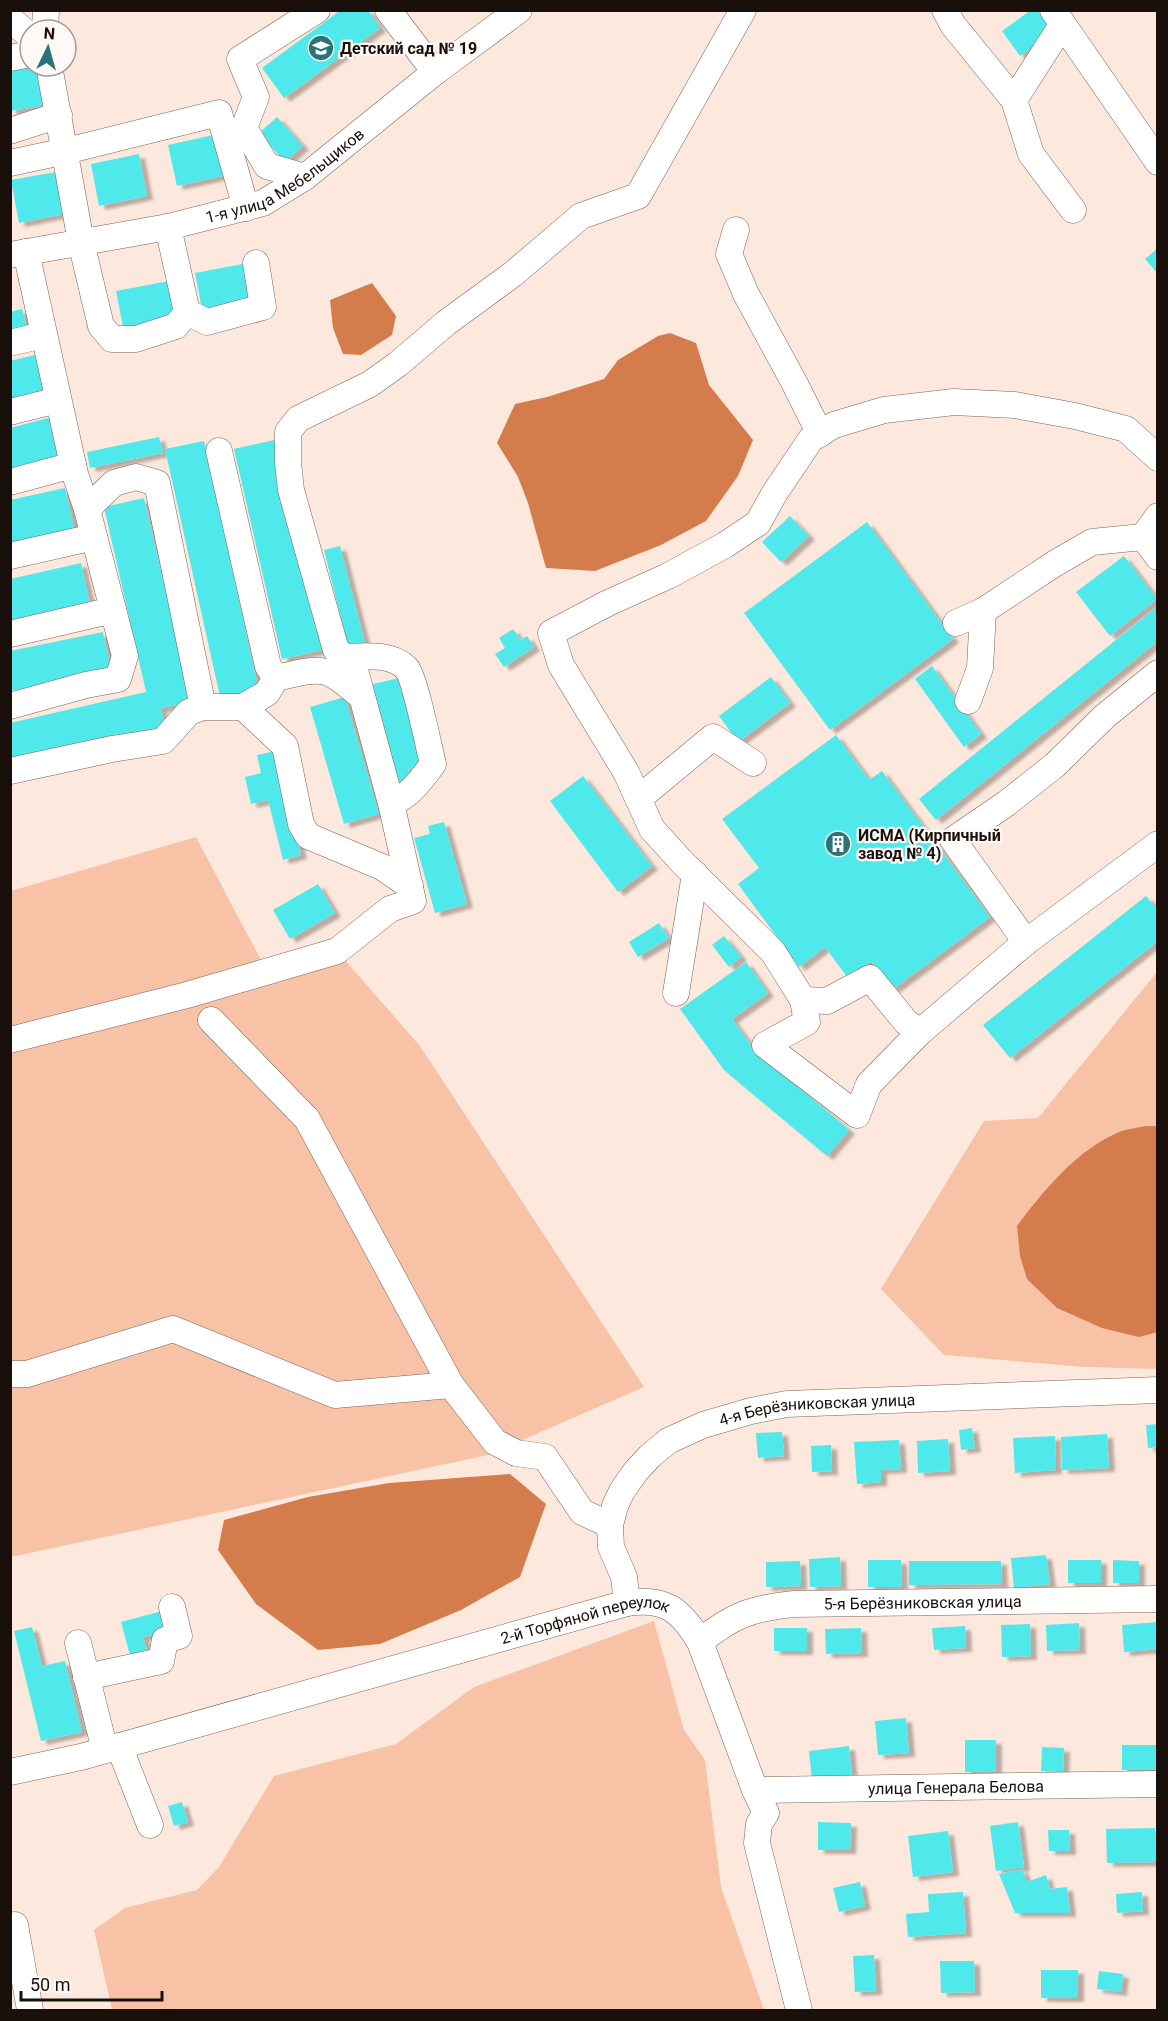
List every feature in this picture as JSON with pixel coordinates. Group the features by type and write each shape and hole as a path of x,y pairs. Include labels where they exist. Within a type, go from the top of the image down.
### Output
{"street":[{"path":"306,177 267,166 244,128 256,97 240,59 317,10"},
{"path":"388,10 435,72"},
{"name":"1-я улица Мебельщиков","path":"18,253 168,227 263,203 306,177 435,72 519,10"},
{"path":"10,1040 188,995 338,951 390,909 413,901 391,803 353,663 336,650 291,490 288,432 298,419 370,384 389,370 446,323 513,274 581,216 638,196 743,10"},
{"path":"945,10 953,25 1014,100 1031,154 1073,210"},
{"path":"1014,100 1057,18 1158,162"},
{"path":"51,78 81,242 101,326 111,339 136,339 176,326 188,312"},
{"path":"10,163 219,112 246,208"},
{"path":"10,131 58,115"},
{"path":"168,227 188,312 207,322 263,307 256,263"},
{"path":"736,230 729,254 746,294 820,434"},
{"path":"10,706 86,685 118,679 125,656 87,509 74,470 43,335 18,253"},
{"path":"10,343 43,335"},
{"path":"10,412 58,400"},
{"path":"1158,458 1126,429 1075,416 1015,405 954,402 884,410 834,425 811,439 774,494 758,523 668,576 608,603 551,633 561,665 626,772 652,829 773,952 803,1000 807,1022 765,1045 857,1115 868,1084 920,1032 1026,942 1158,844"},
{"path":"219,451 267,666 276,678"},
{"path":"10,482 74,470 114,483"},
{"path":"87,509 114,483 136,477 157,483 203,707"},
{"path":"956,623 983,611 1092,542 1150,547 1158,516"},
{"path":"10,556 94,537"},
{"path":"10,634 113,610"},
{"path":"968,701 980,668 983,611"},
{"path":"345,657 369,656 393,660 408,670 415,691 433,764 417,785 400,800 391,803"},
{"path":"10,771 112,749 164,741 189,712 203,707 243,707 267,693 276,678 314,670 329,672 362,697"},
{"path":"1026,942 953,840 1007,803 1055,765 1105,716 1158,673"},
{"path":"243,707 285,746 301,824 308,836 382,867 410,886"},
{"path":"638,799 713,737 753,763"},
{"path":"676,993 695,874"},
{"path":"803,1000 827,1001 870,978 906,1022 920,1032"},
{"path":"211,1020 307,1119 451,1385 495,1442 516,1453 545,1457 582,1512 610,1525"},
{"path":"10,1374 27,1374 173,1329 335,1395 451,1385"},
{"name":"4-я Берёзниковская улица","path":"627,1603 624,1577 610,1547 610,1525 615,1506 622,1491 650,1456 668,1441 704,1425 751,1411 787,1404 1158,1390"},
{"name":"5-я Берёзниковская улица","path":"700,1642 718,1627 736,1617 759,1608 786,1605 1158,1599"},
{"name":"2-й Торфяной переулок","path":"10,1772 102,1751 627,1603 641,1600 656,1602 681,1614 700,1642 755,1790 766,1813 759,1824 757,1843 799,2010"},
{"path":"86,1677 161,1661 165,1640 179,1636 172,1607"},
{"path":"78,1643 102,1751 150,1825"},
{"name":"улица Генерала Белова","path":"755,1790 1158,1784"},
{"path":"10,1926 15,1925 30,2010"}],"shaded area":[{"path":"372,283 396,316 392,335 361,355 343,354 333,328 330,300"},
{"path":"670,333 696,343 709,385 753,440 738,476 706,521 661,545 595,571 546,568 528,503 518,477 497,443 515,404 547,397 604,379 618,360 658,336"},
{"path":"196,837 262,962 337,951 420,1046 644,1387 488,1455 11,1557 11,891"},
{"path":"1157,972 1157,1369 1085,1367 944,1355 881,1289 984,1121 1038,1118"},
{"path":"1157,1126 1158,1332 1139,1337 1102,1328 1057,1308 1027,1279 1020,1256 1017,1226 1062,1172 1089,1149 1119,1132"},
{"path":"510,1474 546,1504 520,1577 461,1610 380,1644 318,1650 256,1604 218,1550 224,1520 308,1497 389,1483"},
{"path":"654,1621 684,1730 705,1760 721,1887 764,2010 112,2010 94,1930 125,1908 197,1890 219,1867 274,1776 396,1744 474,1687"}],"building":[{"name":"Детский сад № 19","path":"341,10 368,10 380,28 284,98 262,68"},
{"path":"1031,10 1046,10 1059,29 1020,56 1002,31"},
{"path":"18,67 18,78 42,78 47,105 10,111 10,68"},
{"path":"277,117 303,146 285,162 259,133"},
{"path":"218,134 227,175 177,186 168,145"},
{"path":"139,154 147,196 99,206 91,164"},
{"path":"61,171 69,213 19,223 11,180"},
{"path":"1158,248 1158,274 1145,259"},
{"path":"248,263 255,299 202,309 195,273"},
{"path":"169,281 176,317 123,327 116,291"},
{"path":"22,309 27,328 10,332 10,312"},
{"path":"35,355 45,396 10,404 10,361"},
{"path":"52,417 63,458 10,471 10,428"},
{"path":"159,437 163,453 90,468 87,452"},
{"path":"274,440 322,650 282,659 234,449"},
{"path":"204,441 259,692 221,701 165,449"},
{"path":"65,488 75,532 10,547 10,500"},
{"path":"144,498 191,702 161,708 165,729 10,765 10,723 146,692 104,507"},
{"path":"790,516 809,536 781,562 762,542"},
{"path":"867,522 953,639 830,730 744,613"},
{"path":"340,546 365,643 348,647 324,550"},
{"path":"1124,556 1157,599 1110,636 1076,592"},
{"path":"81,563 90,604 10,622 10,579"},
{"path":"1158,606 1158,641 936,820 919,799"},
{"path":"513,629 521,640 527,636 534,647 504,667 495,654 505,648 499,638"},
{"path":"103,632 111,670 10,691 10,651"},
{"path":"932,666 981,734 964,747 915,679"},
{"path":"403,677 425,765 409,769 412,783 394,787 369,685"},
{"path":"771,677 790,703 738,742 719,716"},
{"path":"345,697 379,814 344,824 310,707"},
{"name":"ИСМА (Кирпичный завод № 4)","path":"836,735 869,780 882,771 990,917 892,990 871,961 848,978 825,947 799,967 738,884 759,868 722,819"},
{"path":"275,751 301,855 283,860 268,800 251,804 245,777 261,773 257,755"},
{"path":"583,776 652,866 618,892 550,801"},
{"path":"444,822 467,904 435,913 414,838 430,834 428,826"},
{"path":"318,884 335,913 290,939 273,910"},
{"path":"1146,896 1158,910 1158,941 1010,1058 983,1025"},
{"path":"659,923 669,938 638,957 629,942"},
{"path":"724,936 741,957 729,967 712,945"},
{"path":"746,962 768,993 732,1019 753,1048 849,1130 827,1156 724,1070 680,1009"},
{"path":"1158,1424 1158,1447 1148,1448 1146,1425"},
{"path":"972,1428 975,1448 961,1450 959,1430"},
{"path":"782,1432 784,1456 758,1458 756,1433"},
{"path":"1107,1434 1109,1468 1062,1470 1061,1437"},
{"path":"1055,1436 1056,1470 1015,1473 1013,1438"},
{"path":"948,1439 950,1471 918,1473 917,1441"},
{"path":"899,1440 901,1469 881,1470 881,1482 857,1484 854,1442"},
{"path":"831,1445 832,1471 812,1472 811,1446"},
{"path":"1046,1555 1050,1584 1014,1588 1011,1558"},
{"path":"840,1557 841,1586 810,1587 809,1559"},
{"path":"868,1560 901,1560 902,1587 868,1587"},
{"path":"1068,1560 1101,1560 1101,1583 1068,1583"},
{"path":"1113,1560 1139,1561 1139,1583 1113,1583"},
{"path":"800,1561 801,1586 766,1587 766,1562"},
{"path":"909,1561 1001,1561 1002,1584 909,1585"},
{"path":"166,1610 171,1630 143,1637 148,1654 131,1659 121,1622"},
{"path":"1157,1622 1158,1649 1124,1652 1122,1625"},
{"path":"1079,1623 1080,1650 1047,1651 1046,1625"},
{"path":"1030,1624 1031,1656 1002,1657 1001,1625"},
{"path":"965,1626 966,1648 934,1650 932,1628"},
{"path":"32,1627 42,1666 65,1661 82,1732 41,1741 14,1631"},
{"path":"774,1628 807,1628 807,1651 774,1651"},
{"path":"861,1628 862,1653 826,1654 825,1629"},
{"path":"906,1718 909,1753 878,1755 875,1721"},
{"path":"965,1740 996,1740 996,1772 965,1772"},
{"path":"1122,1745 1158,1745 1158,1770 1122,1770"},
{"path":"849,1746 852,1777 812,1781 809,1751"},
{"path":"1042,1747 1064,1748 1063,1772 1041,1771"},
{"path":"182,1802 188,1822 174,1826 168,1806"},
{"path":"818,1822 851,1823 850,1850 818,1850"},
{"path":"1018,1822 1024,1867 996,1871 990,1826"},
{"path":"1155,1828 1156,1862 1107,1863 1106,1829"},
{"path":"1048,1830 1069,1830 1070,1851 1049,1851"},
{"path":"948,1831 953,1872 913,1877 908,1836"},
{"path":"1022,1869 1027,1882 1046,1875 1050,1889 1067,1887 1070,1913 1015,1913 999,1874"},
{"path":"860,1882 865,1906 839,1912 833,1888"},
{"path":"963,1892 966,1933 908,1937 906,1914 929,1912 928,1894"},
{"path":"1142,1892 1143,1911 1117,1913 1116,1894"},
{"path":"874,1955 876,1991 855,1992 853,1956"},
{"path":"940,1961 974,1961 975,1992 941,1993"},
{"path":"1041,1970 1078,1970 1078,1998 1041,1998"},
{"path":"1099,1971 1123,1974 1121,1992 1097,1989"}],"place":[{"name":"Детский сад № 19","path":"321,48"},
{"name":"ИСМА (Кирпичный завод № 4)","path":"838,844"}]}
